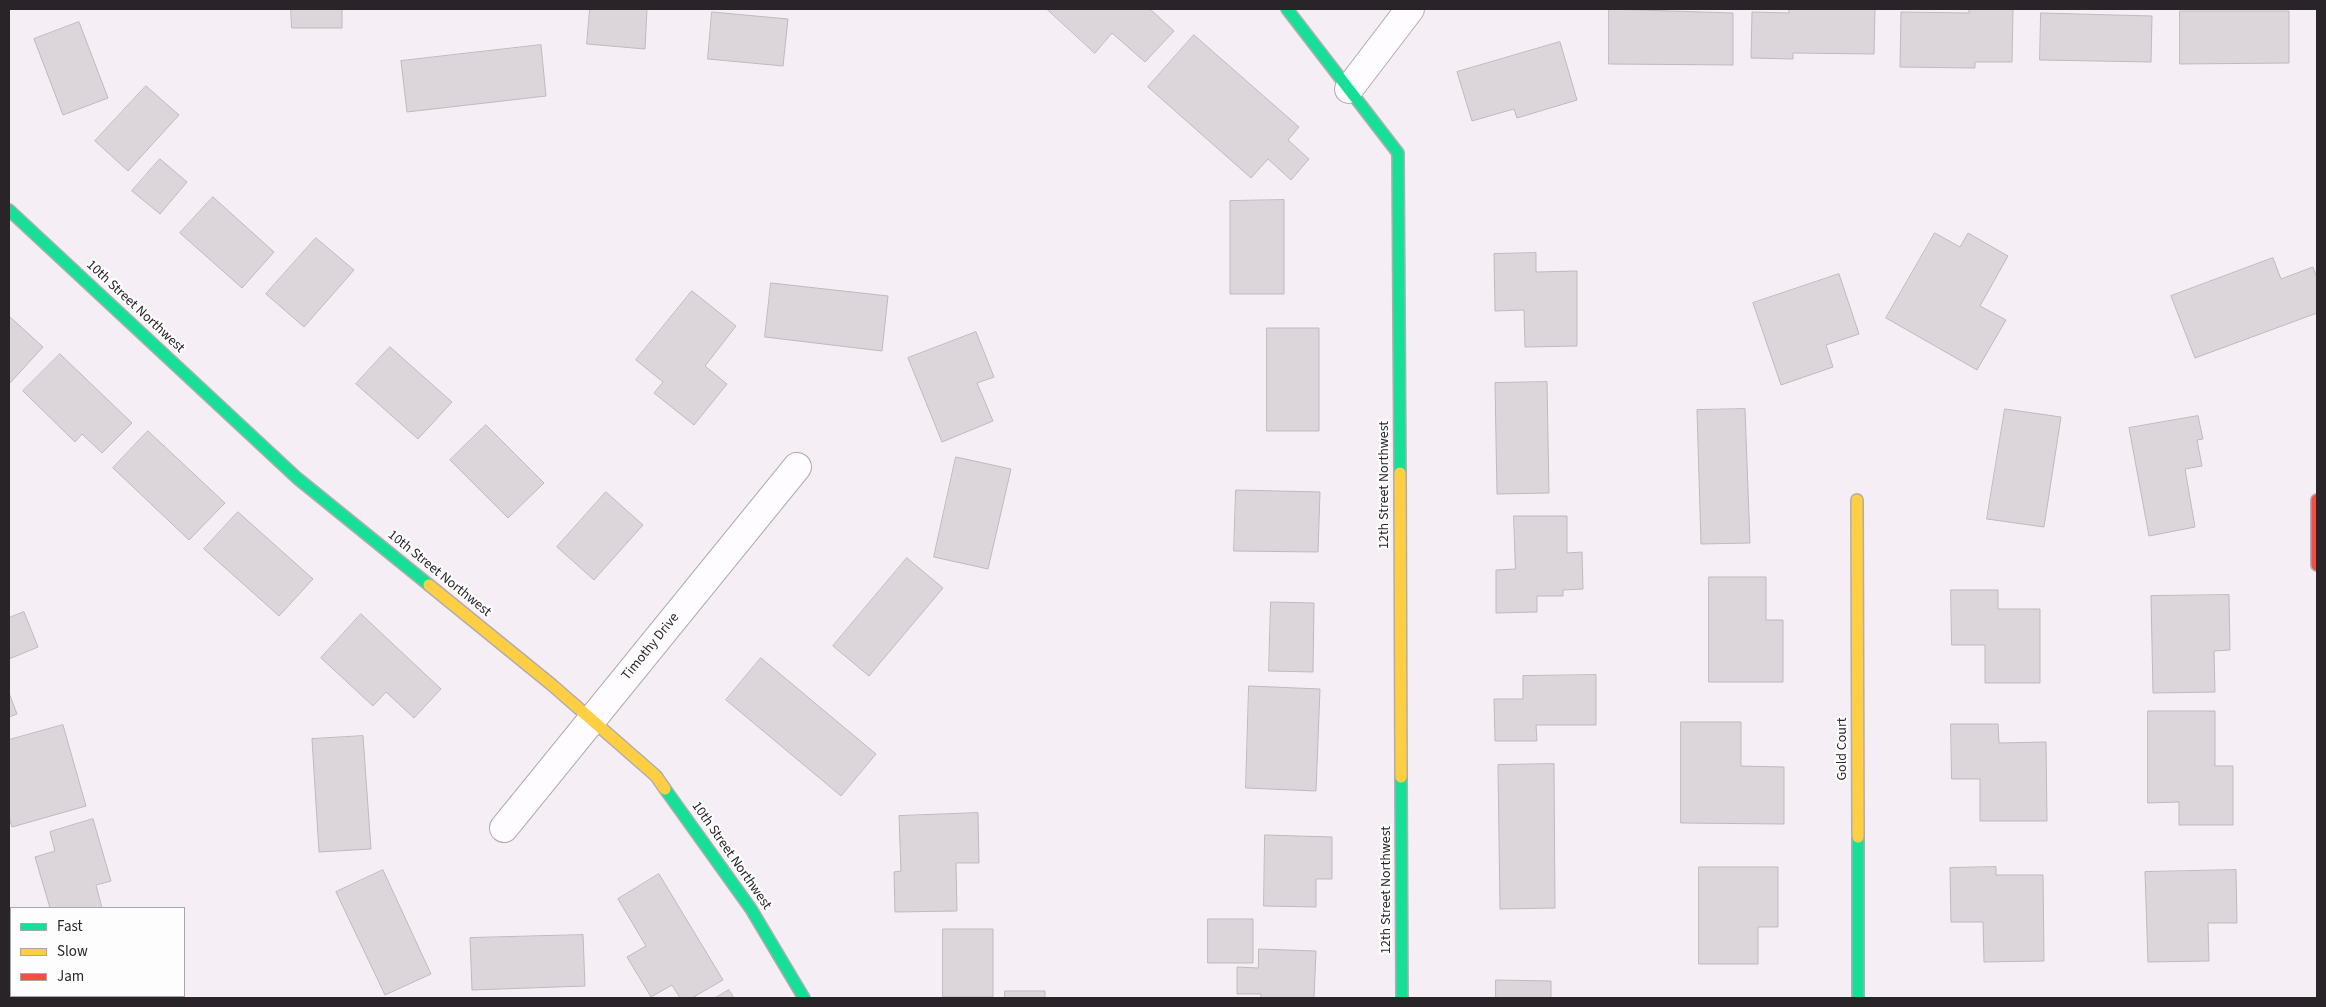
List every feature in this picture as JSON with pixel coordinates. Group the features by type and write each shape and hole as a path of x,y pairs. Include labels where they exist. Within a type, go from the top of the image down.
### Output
{"street":[{"name":"12th Street Northwest","path":"1287,9 1398,153 1402,998"},
{"path":"1349,89 1410,9"},
{"name":"10th Street Northwest","path":"9,210 297,478 552,685 656,776 751,909 804,998"},
{"name":"Timothy Drive","path":"504,828 797,467"},
{"name":"Gold Court","path":"1857,500 1858,998"},
{"path":"2317,500 2317,565"}],"building":[{"path":"291,9 342,9 342,28 292,28"},
{"path":"590,9 647,9 645,49 587,44"},
{"path":"1047,9 1150,9 1174,31 1145,62 1112,33 1095,53"},
{"path":"1609,9 1733,13 1733,65 1609,64"},
{"path":"1789,9 1875,9 1874,54 1793,53 1793,59 1751,58 1752,12 1789,13"},
{"path":"1969,9 2013,9 2012,62 1975,62 1975,68 1900,67 1901,12 1969,13"},
{"path":"2180,11 2289,11 2289,63 2180,64"},
{"path":"712,12 788,19 783,66 708,59"},
{"path":"2041,13 2152,16 2151,62 2040,60"},
{"path":"79,22 108,98 63,115 34,39"},
{"path":"1194,35 1299,127 1288,140 1309,159 1291,180 1268,159 1251,178 1148,87"},
{"path":"1560,42 1577,100 1517,118 1514,109 1472,121 1457,72"},
{"path":"541,45 546,96 407,112 401,61"},
{"path":"146,86 179,115 128,171 95,141"},
{"path":"160,159 187,182 160,214 132,191"},
{"path":"213,197 274,252 242,288 180,233"},
{"path":"1284,200 1284,294 1230,294 1230,201"},
{"path":"1935,233 1960,247 1968,233 2008,256 1980,306 2006,320 1977,370 1886,318"},
{"path":"316,238 354,270 304,327 266,294"},
{"path":"1536,253 1536,272 1577,271 1577,346 1525,347 1524,310 1495,311 1494,254"},
{"path":"2273,258 2281,279 2313,267 2317,278 2317,313 2195,358 2171,296"},
{"path":"1839,274 1859,334 1826,345 1833,367 1781,385 1753,303"},
{"path":"771,283 888,296 882,351 765,337"},
{"path":"692,291 736,326 705,366 727,384 694,425 654,393 663,382 636,360"},
{"path":"9,316 43,347 10,383 9,382"},
{"path":"1267,328 1319,328 1319,431 1267,431"},
{"path":"976,332 994,377 977,383 993,421 942,442 908,358"},
{"path":"390,347 452,402 418,439 356,384"},
{"path":"60,354 132,423 102,453 82,434 75,442 23,391"},
{"path":"1547,382 1549,493 1497,494 1495,383"},
{"path":"1745,409 1750,543 1701,544 1697,410"},
{"path":"2005,409 2061,417 2044,527 1987,519"},
{"path":"2198,416 2203,439 2197,440 2202,466 2185,469 2195,527 2149,536 2129,428"},
{"path":"486,425 544,483 508,518 450,460"},
{"path":"148,431 225,503 189,540 113,468"},
{"path":"956,457 1011,469 988,569 934,557"},
{"path":"1236,490 1320,492 1318,552 1234,551"},
{"path":"606,492 643,525 594,580 557,547"},
{"path":"238,512 313,579 279,616 204,549"},
{"path":"1514,516 1567,516 1567,553 1582,552 1583,589 1563,590 1563,596 1537,596 1537,612 1496,613 1496,570 1515,569"},
{"path":"907,558 943,588 869,676 833,646"},
{"path":"1709,577 1766,577 1766,620 1783,620 1783,682 1709,682"},
{"path":"1951,590 1998,590 1998,609 2040,609 2040,683 1985,683 1985,645 1952,645"},
{"path":"2229,595 2230,650 2214,651 2215,692 2153,693 2151,596"},
{"path":"1271,602 1314,603 1313,672 1269,671"},
{"path":"24,612 38,647 9,659 9,618"},
{"path":"361,614 441,689 414,718 386,692 373,706 321,658"},
{"path":"761,658 876,754 841,796 726,700"},
{"path":"1596,675 1596,725 1536,725 1537,741 1495,741 1494,699 1523,699 1523,676"},
{"path":"1249,686 1320,689 1316,791 1246,788"},
{"path":"9,693 17,714 9,717"},
{"path":"2148,711 2215,711 2215,766 2233,766 2233,825 2179,825 2179,802 2148,803"},
{"path":"1681,722 1741,722 1741,766 1784,767 1784,824 1681,823"},
{"path":"1951,724 1998,724 1999,743 2046,742 2047,821 1980,821 1980,779 1952,779"},
{"path":"63,725 86,806 12,827 9,817 9,740"},
{"path":"363,736 371,849 319,852 312,739"},
{"path":"1554,764 1555,908 1500,909 1498,765"},
{"path":"978,813 979,863 956,863 957,911 895,912 894,872 901,871 899,816"},
{"path":"93,819 111,881 96,885 102,907 50,907 35,857 55,851 50,832"},
{"path":"1265,835 1332,837 1332,879 1316,879 1316,907 1264,906"},
{"path":"1699,867 1778,867 1778,927 1758,927 1758,964 1699,964"},
{"path":"1996,867 1996,875 2043,875 2044,961 1984,962 1983,922 1951,922 1950,868"},
{"path":"383,870 431,974 385,995 336,892"},
{"path":"2236,870 2237,923 2208,923 2209,961 2148,962 2145,872"},
{"path":"659,874 723,980 692,998 680,998 672,985 651,997 627,957 646,946 618,899"},
{"path":"1208,919 1253,919 1253,963 1208,963"},
{"path":"943,929 993,929 993,997 943,997"},
{"path":"583,935 585,986 472,990 470,938"},
{"path":"1259,949 1316,951 1314,998 1261,998 1261,994 1237,994 1237,967 1258,968"},
{"path":"1496,980 1551,981 1551,998 1496,998"},
{"path":"729,990 734,998 715,998"},
{"path":"1005,991 1045,991 1045,998 1005,998"},
{"path":"84,997 136,998 84,998"}],"traffic: fast":[{"path":"1287,9 1398,153 1400,473"},
{"path":"9,210 297,478 429,585"},
{"path":"1401,777 1402,998"},
{"path":"665,789 751,909 804,998"},
{"path":"1858,837 1858,998"}],"traffic: slow":[{"path":"1400,473 1401,777"},
{"path":"1857,500 1858,837"},
{"path":"429,585 552,685 656,776 665,789"}],"traffic: jam":[{"path":"2317,500 2317,565"}]}
